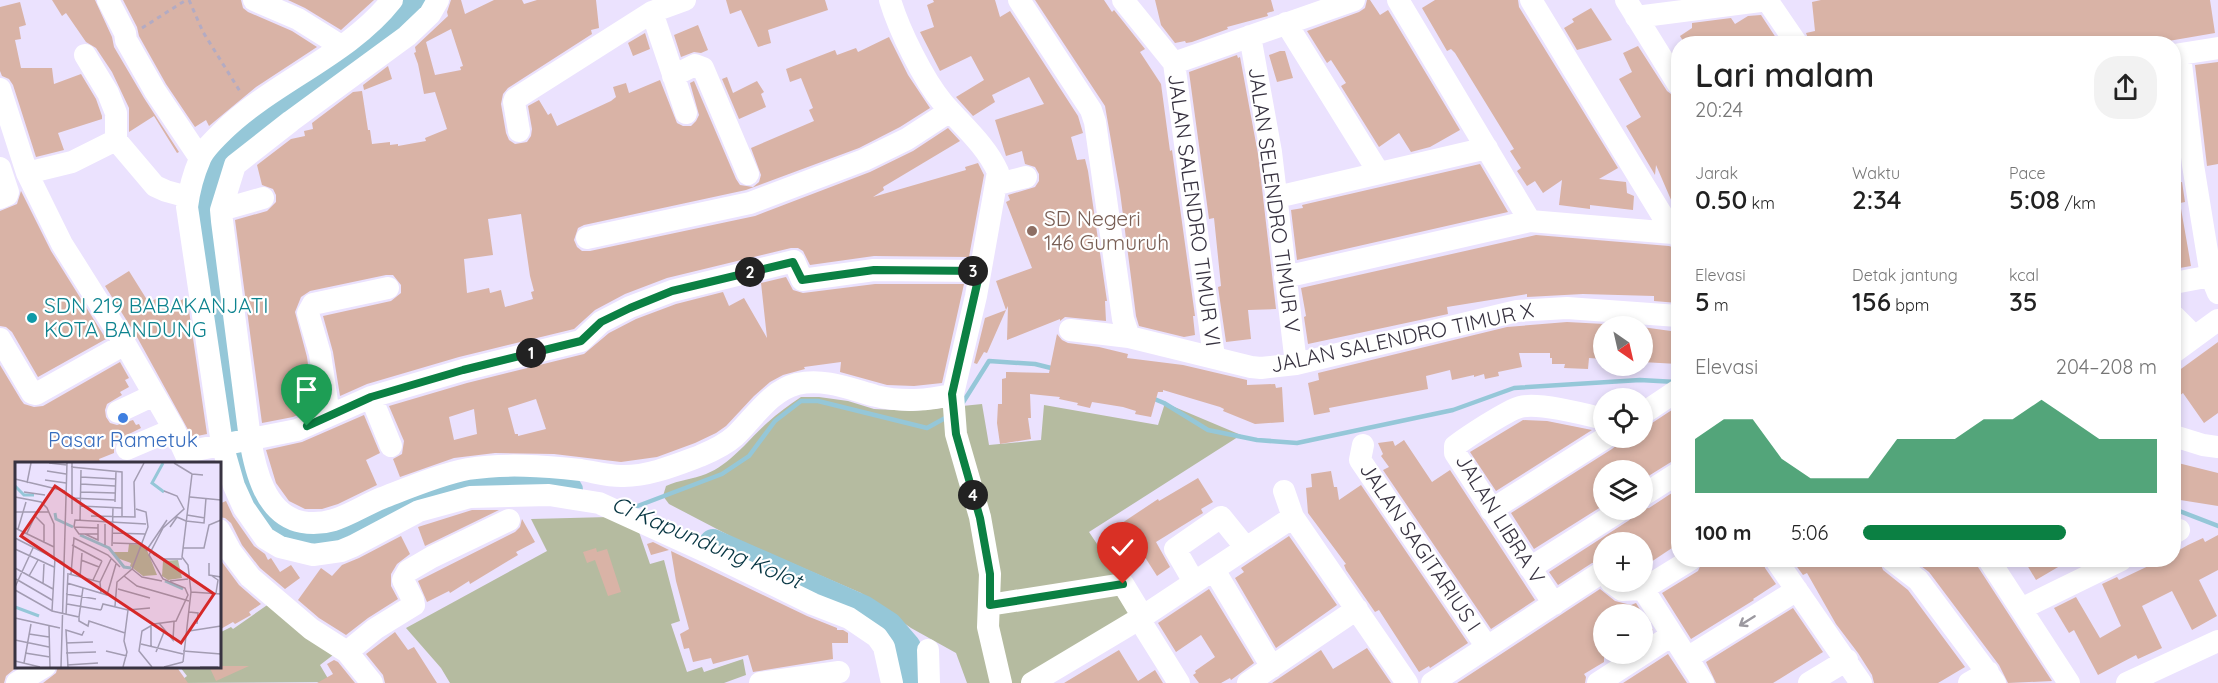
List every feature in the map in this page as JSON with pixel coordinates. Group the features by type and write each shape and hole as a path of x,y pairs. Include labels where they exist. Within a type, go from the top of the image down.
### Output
{"street":[{"path":"108,0 125,38 155,91 200,158"},
{"path":"254,0 298,19 341,46"},
{"path":"392,0 384,10 341,46 251,107 220,135 200,158 190,184 187,207 236,442 273,503 292,519 316,524 348,516 380,499 447,474 469,469 512,465 579,470 620,476 640,475 700,456 721,446 735,436 754,413 783,390 795,384 816,381 900,400 953,398"},
{"path":"438,0 430,14 407,36 235,165 221,210 236,442 234,486 244,508 265,538 280,547 313,555 341,550 418,511 470,497 538,495 580,499 608,507 813,604 849,618 877,637 884,647 892,683"},
{"path":"519,131 515,99 652,12 685,0"},
{"path":"890,0 893,12 916,59 941,100 994,162 998,172 998,184 953,398 956,434 980,518 990,574 988,627 1001,683"},
{"path":"1019,0 1091,110 1095,122 1123,320 1129,337"},
{"path":"1123,0 1174,63 1354,0"},
{"path":"1398,0 1530,221"},
{"path":"1531,0 1671,227"},
{"path":"1671,73 1631,8 1759,0 1790,36"},
{"path":"652,12 686,113"},
{"path":"1287,23 1379,173"},
{"name":"JALAN SELENDRO TIMUR V","path":"1250,36 1277,197 1296,364"},
{"path":"2181,54 2218,48"},
{"path":"85,55 108,93 116,113 116,140 155,186 166,192 188,197"},
{"name":"JALAN SALENDRO TIMUR VI","path":"1174,63 1214,357"},
{"path":"673,76 695,65 703,68 748,174"},
{"path":"1,95 9,149 27,173 62,244 125,344 188,458 236,442 297,430 371,397 463,370 581,341 601,322 672,291 793,262 802,280 874,270 980,271"},
{"path":"587,238 750,203 864,160 907,139 951,111"},
{"path":"2181,134 2183,166 2215,285 2181,283"},
{"path":"27,173 72,162 116,140"},
{"path":"1277,197 1487,148"},
{"path":"0,168 8,192 0,198"},
{"path":"998,184 1026,177"},
{"path":"221,210 263,198"},
{"path":"1285,277 1530,221 1671,235"},
{"path":"328,415 320,354 308,313 309,308 313,304 388,288"},
{"name":"JALAN SALENDRO TIMUR X","path":"1070,330 1129,337 1261,368 1296,364 1517,311 1567,308 1671,315"},
{"path":"2181,346 2218,320"},
{"path":"2181,323 2194,336"},
{"path":"0,339 32,393 36,394 125,344"},
{"path":"118,412 154,395"},
{"path":"1653,407 1671,395"},
{"path":"371,397 391,446"},
{"name":"JALAN LIBRA V","path":"1554,604 1455,453 1455,446 1520,407 1547,408 1593,417"},
{"path":"127,449 174,429"},
{"path":"2181,438 2203,446 2218,447"},
{"name":"JALAN SAGITARIUS I","path":"1363,445 1360,460 1487,647"},
{"path":"1491,510 1593,446"},
{"path":"1653,489 1671,477"},
{"path":"1284,491 1293,517 1407,683"},
{"path":"1194,582 1175,549 1221,517 1246,548"},
{"path":"1032,683 1141,618 1293,517"},
{"path":"347,652 375,628 414,604 403,580 408,571 509,520"},
{"path":"1530,568 1605,520"},
{"path":"220,534 225,556 311,629 347,652 372,683"},
{"path":"1653,583 1679,567"},
{"path":"1781,567 1861,683"},
{"path":"1901,567 1918,580 1984,679"},
{"path":"1994,567 2069,683"},
{"path":"2021,609 2107,567"},
{"path":"1214,570 1272,667"},
{"path":"1432,683 1593,578"},
{"path":"990,605 1123,584 1179,683"},
{"path":"1687,658 1797,590"},
{"path":"1645,592 1702,683"},
{"path":"1248,683 1357,609"},
{"path":"1599,683 1672,635"},
{"path":"2127,683 2218,641"},
{"path":"928,650 929,683"},
{"path":"1809,683 1846,660"},
{"path":"17,683 42,668"},
{"path":"760,683 839,672"}],"path":[{"path":"125,38 187,0 203,32 251,107"}],"green space":[{"path":"801,397 848,401 874,409 913,411 982,404 989,445 1041,440 1044,405 1158,425 1165,403 1241,435 1089,532 1143,613 1022,683 967,683 956,653 911,628 861,593 736,539 669,504 663,496 666,486 715,470 739,451 771,419"},
{"path":"609,517 639,532 650,564 664,560 680,621 671,624 687,672 702,667 704,672 743,659 746,675 724,683 450,683 441,668 406,628 547,551 531,519"},
{"path":"273,601 337,652 320,665 330,682 178,683 187,676 181,668 220,668 220,632 231,627 233,629"}],"building":[{"path":"52,0 95,0 112,37 114,47 179,152 177,153 154,116 129,132 129,108 112,72 96,48 86,42 66,13 62,16"},
{"path":"123,0 241,0 243,8 248,12 292,31 317,47 256,87 209,126 206,120 195,127 166,84 139,36 137,27"},
{"path":"288,0 374,0 341,30"},
{"path":"451,0 461,0 465,14 494,0 522,0 524,4 537,0 596,0 599,28 591,30 592,34 508,88 503,94 501,104 509,140 515,144 527,142 532,129 528,106 539,100 548,115 551,113 557,126 611,101 616,97 613,87 626,83 629,93 660,80 677,123 691,126 699,115 690,83 694,81 736,179 740,185 753,187 759,182 761,175 751,148 814,121 809,110 813,108 801,78 790,82 786,69 835,50 837,55 856,48 858,52 889,37 908,75 930,108 900,127 859,148 746,190 584,225 578,228 574,240 582,251 590,251 755,216 870,172 913,151 948,128 960,141 883,187 884,190 873,197 966,170 965,167 978,163 984,175 969,257 874,256 810,265 803,251 791,248 667,278 625,294 595,310 574,329 459,357 367,384 340,396 333,352 323,316 391,301 401,293 401,285 393,275 386,275 310,291 301,297 295,312 307,357 314,408 293,417 262,423 235,220 267,211 276,202 273,189 262,185 257,165 291,139 305,136 304,131 313,129 312,123 353,92 362,91 372,144 390,142 390,145 398,144 398,146 426,141 425,138 447,129 435,92 424,94 414,53 416,52 415,47 448,16","holes":["451,29 463,66 460,67 461,70 435,75 426,42","521,214 534,291 531,292 533,299 505,307 501,290 490,293 489,288 467,293 464,259 493,255 488,219"]},
{"path":"726,0 825,0 828,10 768,30 771,43 758,47 741,10 730,14"},
{"path":"933,0 995,0 1000,17 1010,11 1078,116 1083,133 1071,137 1077,160 1085,159 1088,171 1107,301 1105,301 1106,321 1065,317 1060,321 1060,319 1007,340 1008,306 1006,310 996,281 1032,268 1006,202 1010,200 1008,195 1035,187 1039,181 1039,174 1035,167 1025,164 1022,151 1006,156 995,120 1044,104 1029,77 992,95 995,102 973,116 956,97 984,80 971,56 940,71 920,32 934,27 927,5 934,2"},
{"path":"1035,0 1104,0 1145,49 1140,52 1161,84 1195,316 1193,316 1195,335 1184,337 1139,326 1105,106"},
{"path":"1155,0 1271,0 1274,11 1267,13 1268,16 1227,27 1228,29 1192,42 1175,43 1161,25"},
{"path":"1367,0 1370,0 1380,15 1388,10 1460,130 1430,147 1411,152 1399,133 1379,147 1341,86 1346,83 1331,60 1327,63 1307,31 1359,12 1365,8"},
{"path":"1435,0 1518,0 1519,7 1618,168 1599,179 1626,182 1627,193 1634,196 1633,210 1590,205 1590,209 1559,205 1562,180 1543,193 1535,181 1527,186 1517,171 1521,168 1510,151 1514,149 1455,53 1451,49 1447,51 1422,8"},
{"path":"1821,0 2210,0 2215,33 2181,39 2181,36 1807,36 1806,33 1815,31 1812,2"},
{"path":"20,2 26,25 19,27 21,39 15,40 21,68 52,68 54,84 81,74 96,99 102,116 102,119 58,133 64,150 36,157 13,85 9,79 2,76 0,71 0,7"},
{"path":"1591,8 1612,40 1577,50 1564,28 1574,22 1572,19"},
{"path":"1761,15 1775,36 1680,36 1692,28 1692,23 1731,18 1735,24 1748,16"},
{"path":"698,25 708,50 681,57 674,35"},
{"path":"645,33 650,49 633,56 628,43"},
{"path":"1638,46 1671,94 1671,200 1656,165 1655,175 1626,126 1641,117 1619,79 1632,72 1623,53"},
{"path":"1285,51 1293,78 1277,82 1269,55"},
{"path":"1237,55 1238,58 1240,57 1258,154 1276,309 1248,310 1251,339 1226,342 1218,287 1221,286 1214,218 1209,219 1189,72"},
{"path":"2218,62 2218,164 2207,166 2195,65"},
{"path":"388,66 392,79 364,90 363,85"},
{"path":"727,77 733,93 757,81 764,92 761,94 766,107 739,119 722,79"},
{"path":"1480,164 1508,212 1297,260 1291,210 1303,208 1302,205"},
{"path":"2181,182 2185,202 2181,203"},
{"path":"21,191 51,251 106,339 38,377 12,332 0,326 0,211 17,204"},
{"path":"2181,209 2191,266 2181,268"},
{"path":"1536,235 1671,247 1671,302 1654,301 1654,296 1583,294 1527,297 1527,294 1447,307 1448,314 1308,344 1301,288"},
{"path":"129,271 149,303 157,298 164,309 187,297 207,434 192,437 137,337 105,286"},
{"path":"786,277 793,290 803,293 875,284 964,284 942,383 914,386 887,385 840,372 841,362 804,367 805,369 783,375 770,382 716,433 657,457 621,462 554,454 495,453 454,458 400,477 393,459 402,454 404,441 389,406 467,383 584,354 609,333 636,319 676,304 723,292 729,306 744,298 767,338 761,283","holes":["536,399 546,429 518,436 515,434 508,408","474,409 477,434 454,440 449,417"]},
{"path":"1006,310 987,353 984,352 977,364 974,363 985,318"},
{"path":"1567,322 1593,323 1593,358 1589,358 1588,369 1564,368 1565,364 1552,364 1550,353 1519,353 1522,367 1498,372 1499,376 1485,379 1484,374 1452,380 1450,370 1426,376 1428,389 1329,408 1330,412 1314,415 1308,383 1319,380 1318,373 1507,327"},
{"path":"1653,329 1671,331 1671,364 1653,363"},
{"path":"1057,334 1068,343 1128,354 1127,358 1183,365 1247,380 1247,385 1275,384 1276,388 1282,387 1284,422 1255,424 1223,411 1224,409 1220,407 1163,390 1163,392 1158,392 1151,417 1135,414 1136,411 1123,407 1092,402 1090,408 1059,399 1060,397 1030,394 1031,418 1028,418 1031,439 1000,444 997,423 998,404 1002,404 1002,379 1006,378 1006,372 1049,373"},
{"path":"2218,342 2218,413 2204,423 2183,393 2181,395 2181,369"},
{"path":"120,362 129,378 125,380 129,387 120,392 122,395 107,404 106,417 110,423 117,425 133,420 141,428 117,440 114,453 99,459 100,462 15,462 16,668 6,676 4,683 0,683 0,365 24,404 34,407 43,406"},
{"path":"1671,411 1671,462 1653,473 1653,460 1595,460 1612,449 1653,448 1653,422"},
{"path":"364,415 380,453 366,460 377,485 338,504 322,509 305,509 289,501 276,483 266,450 302,442"},
{"path":"1523,420 1547,421 1592,430 1496,491 1470,452"},
{"path":"1404,440 1432,482 1450,470 1535,600 1491,629 1383,470 1389,467 1381,456 1383,454 1378,443 1393,441 1395,446"},
{"path":"1593,461 1593,512 1534,549 1511,513"},
{"path":"2181,464 2218,473 2218,506 2181,500"},
{"path":"1331,471 1339,500 1361,485 1468,643 1430,668 1429,666 1419,672 1379,610 1375,612 1346,570 1344,565 1346,564 1308,513 1306,488 1312,487 1311,474"},
{"path":"1198,478 1213,502 1201,509 1203,513 1156,542 1170,567 1157,576 1141,551 1121,563 1104,535 1158,499 1159,501"},
{"path":"1671,494 1671,549 1653,561 1653,532 1611,532 1628,521 1653,520 1653,505"},
{"path":"226,501 233,516 254,546 265,554 268,560 271,558 280,572 291,565 300,578 285,589 260,568 242,545 231,523 220,517 220,504"},
{"path":"472,510 499,510 425,546 418,527"},
{"path":"522,519 535,542 516,552 518,555 470,584 469,581 450,593 449,591 427,602 418,581 515,532 520,527"},
{"path":"2218,535 2218,570 2199,580 2217,616 2192,630 2172,591 2142,606 2162,648 2138,659 2136,655 2098,675 2074,630 2069,633 2054,608 2076,597 2100,638 2121,626 2102,584 2117,577 2119,580 2146,567 2181,567 2181,549 2203,538 2205,542"},
{"path":"401,536 410,554 397,564 391,574 391,586 398,599 346,635 319,618 298,600 321,568 332,576 342,565"},
{"path":"1289,536 1337,605 1276,648 1235,578 1244,572 1241,568"},
{"path":"653,542 669,550 651,555 647,544"},
{"path":"1593,544 1593,563 1558,585 1549,572"},
{"path":"596,548 597,552 607,549 621,592 608,596 595,560 587,563 583,552"},
{"path":"671,551 837,628 837,630 843,630 848,633 848,643 832,643 833,659 753,672 748,655 713,664 711,658 693,662 689,648 684,649 680,634 689,629 676,581"},
{"path":"220,559 239,585 261,604 249,612 251,615 235,624 233,622 220,629"},
{"path":"1700,567 1765,567 1776,584 1691,639 1662,593 1698,571"},
{"path":"1797,567 1882,567 1908,590 1965,667 1938,683 1874,683 1872,675 1836,624 1807,573 1803,575"},
{"path":"1922,567 1978,567 2052,681 2008,683 1999,665 1929,572"},
{"path":"2028,567 2058,567 2036,580"},
{"path":"1209,589 1254,663 1231,680 1230,678 1221,683 1199,683 1193,675 1195,671 1215,657 1201,635 1176,652 1158,623"},
{"path":"1595,592 1604,592 1615,601 1627,604 1593,604 1593,664 1601,664 1584,674 1585,683 1457,683"},
{"path":"1793,608 1823,652 1773,683 1716,683 1706,662"},
{"path":"395,632 408,650 414,647 437,683 385,683 383,675 366,654"},
{"path":"1367,648 1391,683 1272,683 1321,650 1333,669"},
{"path":"1119,650 1138,681 1155,670 1163,683 1064,683"},
{"path":"1668,654 1687,683 1623,683"},
{"path":"334,660 355,683 317,683 333,674 327,664"},
{"path":"249,666 216,681 210,668"},
{"path":"57,668 177,668 188,683 43,683 56,673"}],"waterway":[{"name":"Ci Kapundung Kolot","path":"415,0 392,25 238,136 212,166 202,200 245,479 261,508 278,524 302,537 327,536 421,495 482,477 569,490"},
{"path":"962,404 989,361 1035,364 1055,369"},
{"path":"1152,398 1208,430 1257,440 1297,443 1453,410 1514,388 1640,380 1671,382"},
{"path":"635,507 722,474 749,456 775,421 801,401 818,401 927,428 947,417"},
{"path":"2181,512 2218,526"},
{"name":"Ci Kapundung Kolot","path":"713,543 863,609 889,626 907,647 913,683"}],"place":[{"name":"SD Negeri 146 Gumuruh","path":"1032,231"},
{"name":"SDN 219 BABAKANJATI KOTA BANDUNG","path":"32,318"},
{"name":"Pasar Rametuk","path":"123,418"}],"route":[{"path":"307,426 371,397 463,370 581,341 601,322 672,291 794,261 802,280 874,270 980,271 952,394 956,434 980,518 990,574 990,605 1123,584"}]}
